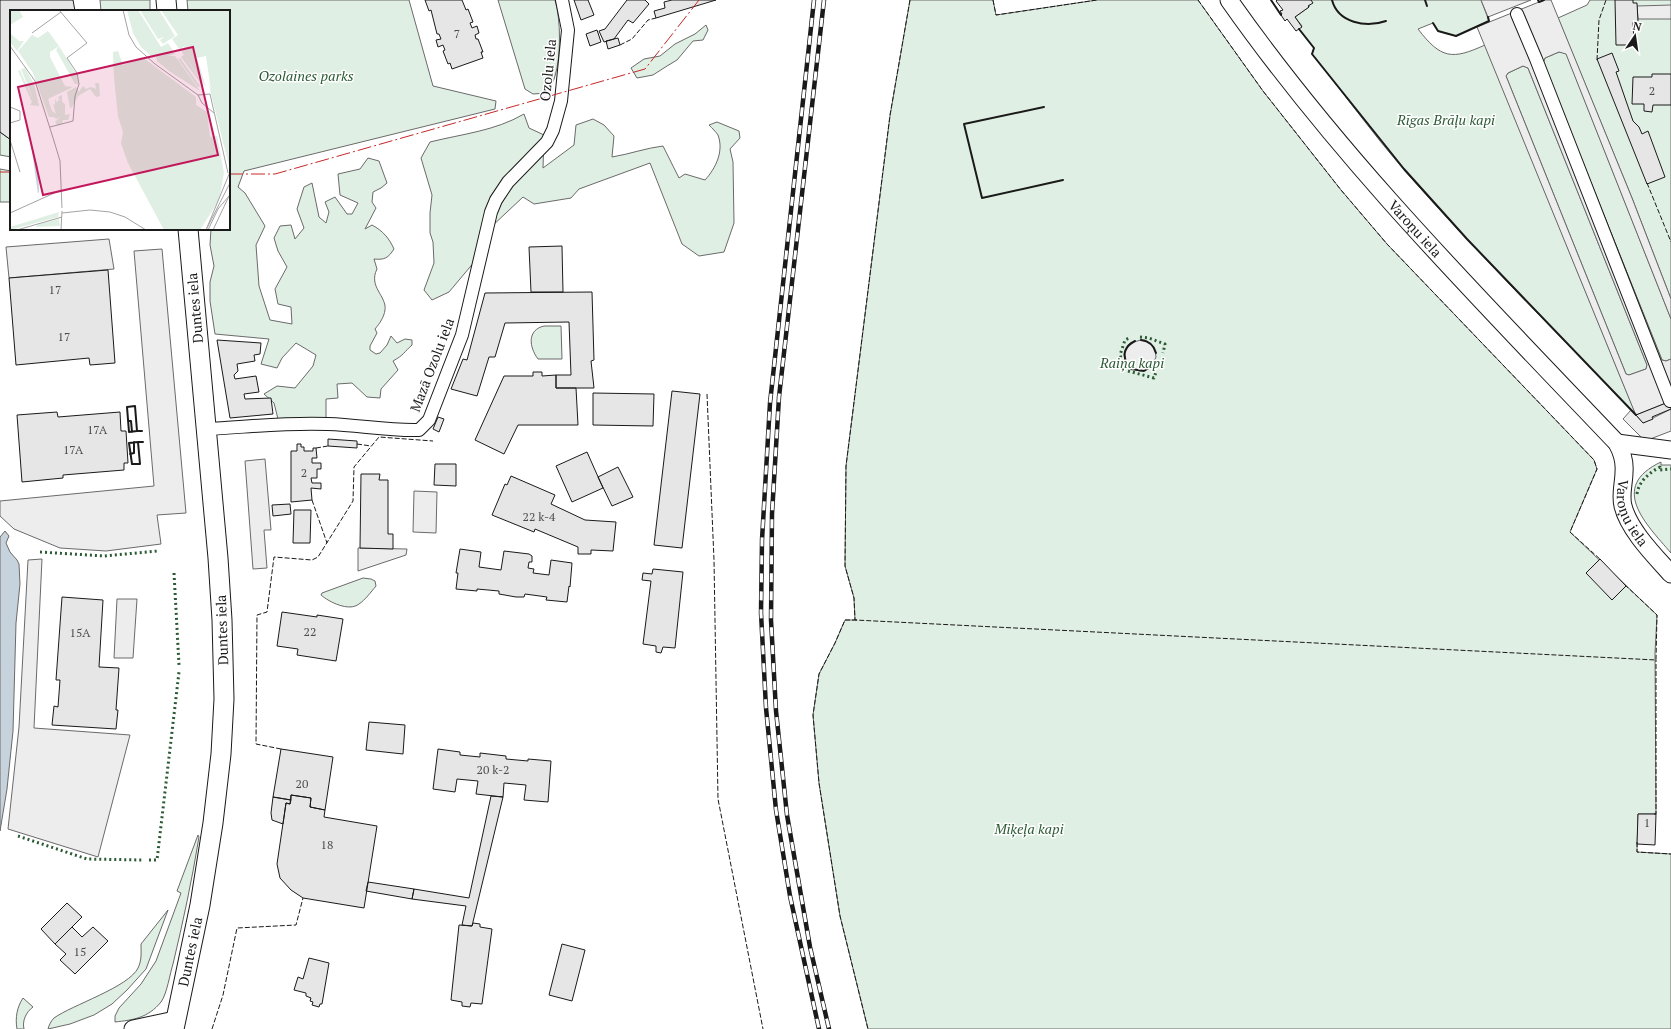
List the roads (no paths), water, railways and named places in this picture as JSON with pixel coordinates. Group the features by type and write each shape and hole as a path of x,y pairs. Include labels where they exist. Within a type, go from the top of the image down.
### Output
{"main road":[{"path":"166,0 167,10"},
{"name":"Duntes iela","path":"174,1025 200,905 213,823 221,754 224,707 221,599 188,230"}],"street":[{"name":"Ozolu iela","path":"547,142 553,130 561,101 568,30 562,0"},
{"name":"Varoņu iela","path":"1229,0 1284,76 1411,225 1617,443 1623,456 1625,472 1622,489 1623,505 1629,523 1671,574"},
{"path":"1517,14 1670,401"},
{"name":"Mazā Ozolu iela","path":"206,429 258,425 322,424 403,431 419,430 429,420 435,407 462,335 491,212 496,200 508,182 547,142"},
{"path":"1617,443 1671,450"},
{"path":"133,1029 174,1025"}],"railway":[{"path":"814,0 770,403 762,540 761,613 766,708 776,810 790,896 819,1029"},
{"path":"824,0 779,397 772,514 771,620 776,711 787,815 810,947 829,1029"}],"park label":[{"name":"Ozolaines parks","path":"306,76"},
{"name":"Rīgas Brāļu kapi","path":"1446,120"},
{"name":"Raiņa kapi","path":"1132,363"},
{"name":"Miķeļa kapi","path":"1029,829"}]}
